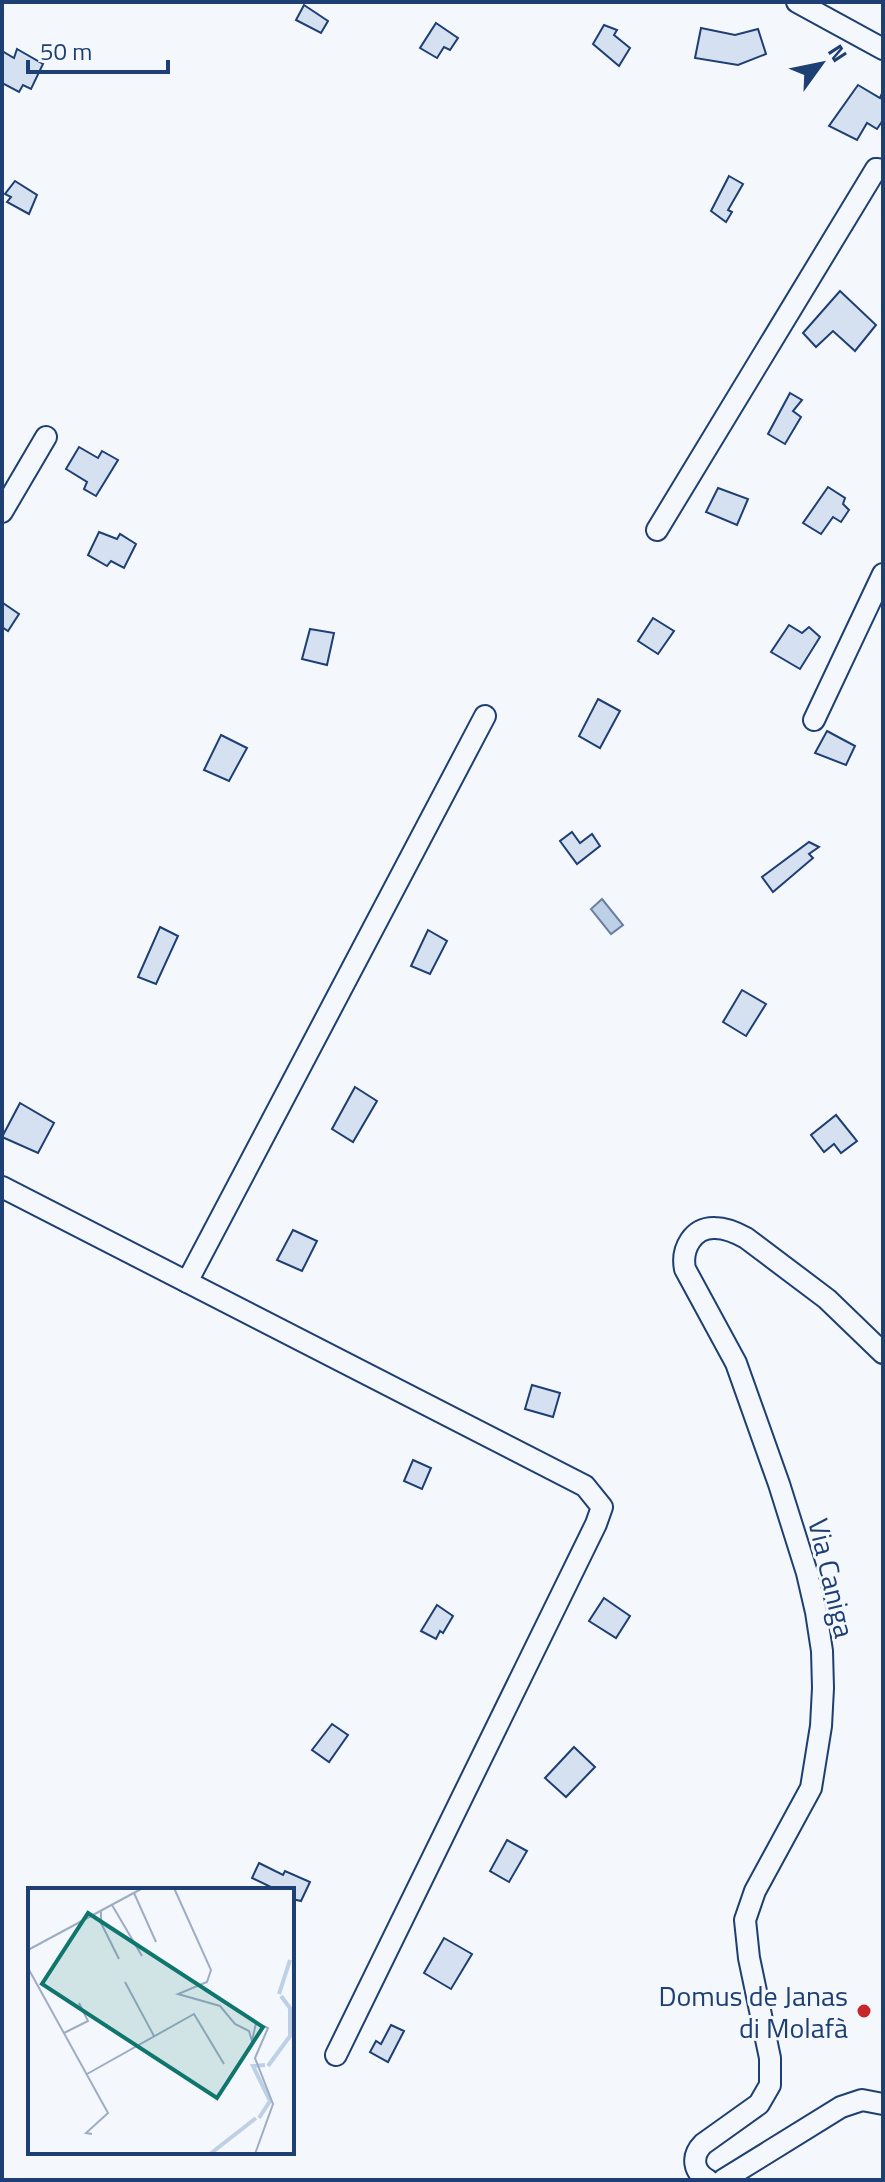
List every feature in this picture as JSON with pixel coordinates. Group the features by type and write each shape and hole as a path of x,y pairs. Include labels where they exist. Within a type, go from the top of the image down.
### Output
{"street":[{"path":"797,2 883,49"},
{"path":"657,530 876,169 883,170"},
{"path":"2,512 46,437"},
{"path":"814,720 883,574"},
{"path":"187,1282 485,716"},
{"path":"2,1187 585,1486 602,1507 336,2055"},
{"name":"Via Caniga","path":"708,2180 699,2174 695,2165 697,2150 759,2104 770,2085 770,2058 749,1958 745,1920 755,1891 811,1788 821,1726 822,1676 816,1612 807,1573 736,1363 685,1269 683,1258 691,1239 707,1228 732,1231 746,1238 827,1299 883,1353"},
{"path":"723,2180 841,2107 862,2100 883,2104"}],"water":[{"path":"602,899 623,925 611,934 591,909"}],"building":[{"path":"304,5 328,21 321,33 296,20"},
{"path":"436,23 458,38 450,50 444,47 437,58 420,48"},
{"path":"604,25 617,30 614,35 630,48 619,66 593,44"},
{"path":"701,28 735,35 758,29 766,54 738,65 695,58"},
{"path":"17,49 43,64 31,89 23,85 19,92 2,83 2,51 14,58"},
{"path":"858,85 880,98 883,91 883,120 877,129 867,123 857,140 829,126"},
{"path":"729,176 743,184 728,210 732,212 726,222 711,211"},
{"path":"15,181 37,195 29,214 7,202 11,197 5,194"},
{"path":"840,291 876,325 855,351 833,331 816,347 803,333"},
{"path":"790,393 802,400 793,411 801,417 785,444 768,434"},
{"path":"79,447 98,458 102,451 118,460 96,496 84,489 87,482 66,469"},
{"path":"828,487 845,498 843,504 849,510 841,522 833,517 821,534 803,523"},
{"path":"718,488 748,499 737,525 706,512"},
{"path":"99,532 117,539 120,534 136,544 124,568 111,561 107,566 88,555"},
{"path":"3,603 19,614 8,631 2,627"},
{"path":"653,618 674,631 658,654 638,641"},
{"path":"789,625 802,633 809,627 820,637 800,669 771,652"},
{"path":"310,629 334,633 327,665 302,659"},
{"path":"598,699 620,711 600,748 579,736"},
{"path":"827,731 855,746 846,765 815,753"},
{"path":"221,735 247,748 229,781 204,770"},
{"path":"572,832 580,843 592,834 600,846 577,864 560,841"},
{"path":"809,842 819,847 809,854 813,858 773,892 762,877"},
{"path":"160,927 178,936 156,984 138,977"},
{"path":"428,930 447,941 430,974 411,966"},
{"path":"742,990 766,1004 746,1036 723,1022"},
{"path":"355,1087 377,1101 353,1142 332,1129"},
{"path":"20,1103 54,1123 38,1153 2,1137"},
{"path":"836,1115 857,1141 841,1153 834,1144 824,1152 811,1135"},
{"path":"293,1230 317,1241 302,1271 277,1260"},
{"path":"532,1385 560,1393 553,1417 525,1409"},
{"path":"413,1460 431,1468 422,1489 404,1481"},
{"path":"604,1598 630,1616 616,1638 589,1621"},
{"path":"437,1605 453,1616 436,1639 421,1631"},
{"path":"332,1724 348,1735 329,1762 312,1750"},
{"path":"574,1747 595,1767 566,1797 545,1778"},
{"path":"507,1840 527,1851 509,1882 490,1871"},
{"path":"259,1863 283,1875 285,1871 310,1882 301,1901 294,1899 294,1888 271,1888 252,1878"},
{"path":"444,1938 472,1954 451,1989 424,1973"},
{"path":"391,2025 404,2031 388,2062 370,2052 376,2041 381,2044"}],"place":[{"name":"Domus de Janas di Molafà","path":"864,2011"}]}
